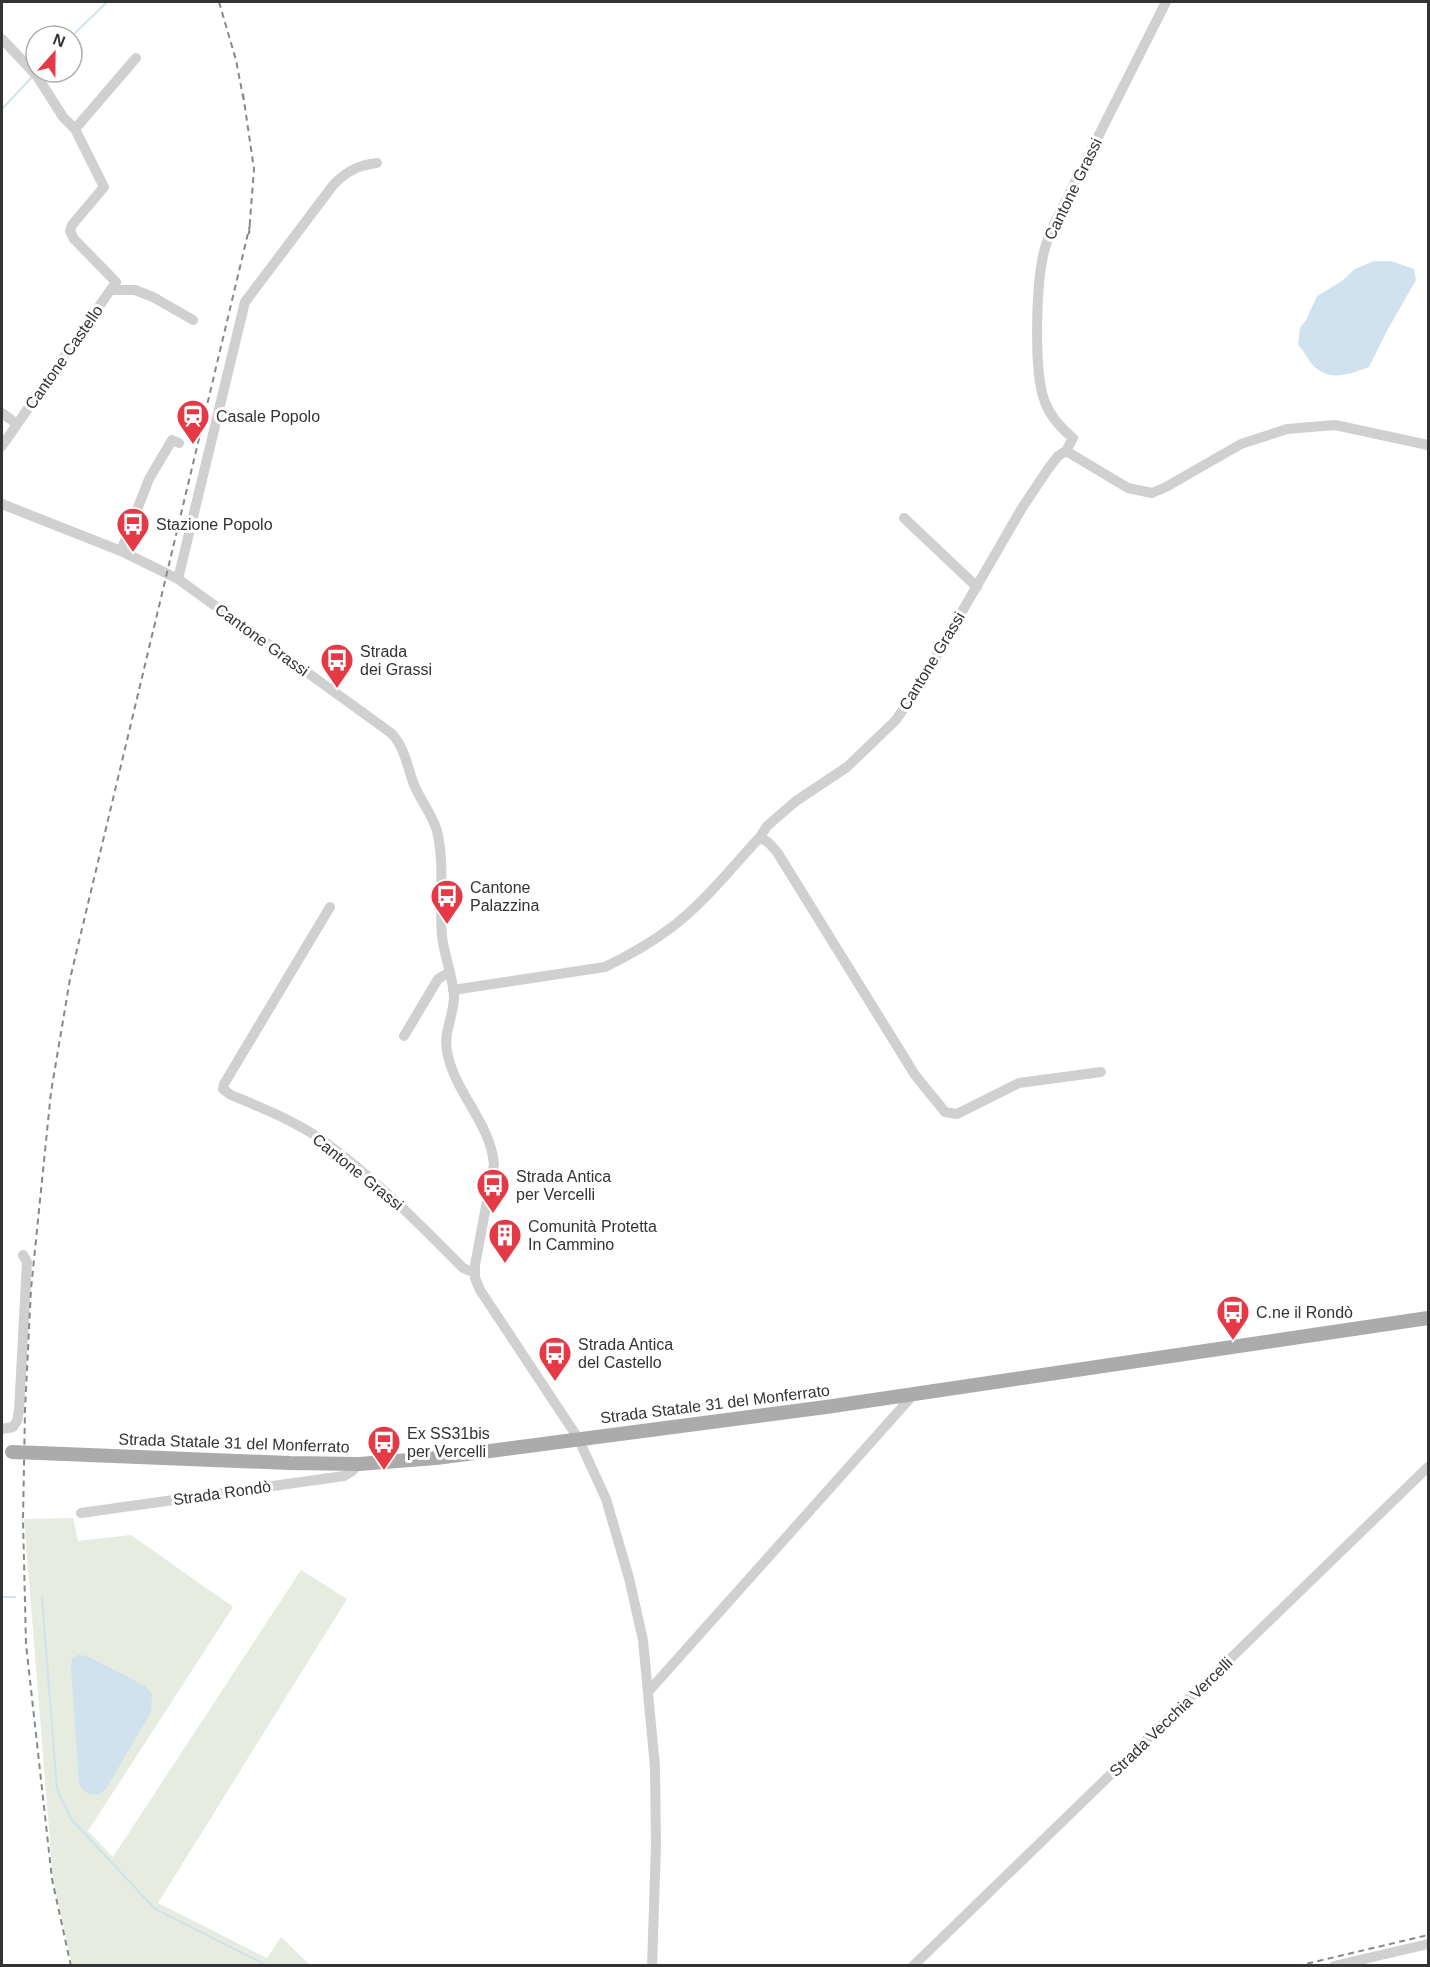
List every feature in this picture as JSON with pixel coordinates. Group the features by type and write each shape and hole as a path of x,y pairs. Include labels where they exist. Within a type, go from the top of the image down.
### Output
{"main road":[{"name":"Strada Statale 31 del Monferrato","path":"7,1451 279,1463 359,1464 436,1458 914,1394 1428,1318"}],"street":[{"name":"Cantone Grassi","path":"453,990 605,967 672,927 699,903 760,837 767,825 796,801 847,767 896,720 1022,508 1058,456 1066,451 1073,438 1051,414 1040,385 1038,347 1040,277 1044,249 1053,226 1166,2"},
{"path":"2,39 38,76 63,117 75,129 136,58"},
{"name":"Cantone Castello","path":"2,446 116,282 74,239 70,231 72,225 104,187 75,129"},
{"path":"2,504 122,551 175,577 245,302 334,184 343,175 361,165 377,163"},
{"name":"Cantone Castello","path":"111,290 135,290 153,297 193,320"},
{"name":"Cantone Castello","path":"2,413 17,424"},
{"path":"1066,451 1128,488 1152,493 1241,444 1287,429 1335,425 1428,445"},
{"path":"122,551 149,479 172,440 179,443"},
{"path":"904,518 977,587"},
{"name":"Cantone Grassi","path":"175,577 397,739 414,783 432,816 437,831 442,937 453,990 446,1039 448,1058 485,1130 493,1153 494,1164 475,1274 480,1290 578,1438 606,1499 629,1578 643,1640 655,1767 652,1965"},
{"path":"760,837 777,852 915,1075 945,1112 957,1114 1019,1083 1101,1072"},
{"name":"Cantone Grassi","path":"330,907 223,1089 231,1095 298,1125 322,1140 374,1180 463,1268 475,1274"},
{"path":"404,1036 438,979 448,973"},
{"path":"2,1429 13,1427 19,1411 27,1262 24,1255"},
{"path":"648,1692 914,1394"},
{"name":"Strada Rondò","path":"81,1513 344,1476 359,1464"},
{"name":"Strada Vecchia Vercelli","path":"913,1965 1428,1467"},
{"path":"1334,1965 1428,1944"}],"shaded area":[{"path":"73,1518 78,1541 131,1535 233,1607 88,1831 113,1857 301,1570 347,1599 158,1903 267,1958 281,1937 310,1965 72,1965 53,1879 24,1519"}],"water":[{"path":"1374,261 1391,261 1414,269 1416,280 1369,367 1339,375 1318,370 1298,345 1300,328 1317,296 1342,281 1355,269"},
{"path":"78,1655 87,1656 145,1686 152,1694 151,1712 106,1789 98,1795 84,1791 79,1783 71,1667 72,1658"}],"waterway":[{"path":"84,24 107,2"},
{"path":"2,109 25,84"},
{"path":"2,1597 15,1597"},
{"path":"42,1598 57,1789 71,1819 155,1909 268,1966"}],"railway":[{"path":"219,2 236,60 244,102"},
{"path":"243,94 254,169 249,234"},
{"path":"71,1966 52,1879 26,1644 23,1520 25,1410 31,1289 51,1092 70,979 250,225"},
{"path":"1297,1966 1428,1935"}],"place":[{"name":"Casale Popolo","path":"193,445"},
{"name":"Stazione Popolo","path":"133,553"},
{"name":"Strada dei Grassi","path":"337,689"},
{"name":"Cantone Palazzina","path":"447,925"},
{"name":"Strada Antica per Vercelli","path":"493,1214"},
{"name":"Comunità Protetta In Cammino","path":"505,1264"},
{"name":"C.ne il Rondò","path":"1233,1341"},
{"name":"Strada Antica del Castello","path":"555,1382"},
{"name":"Ex SS31bis per Vercelli","path":"384,1471"}]}
